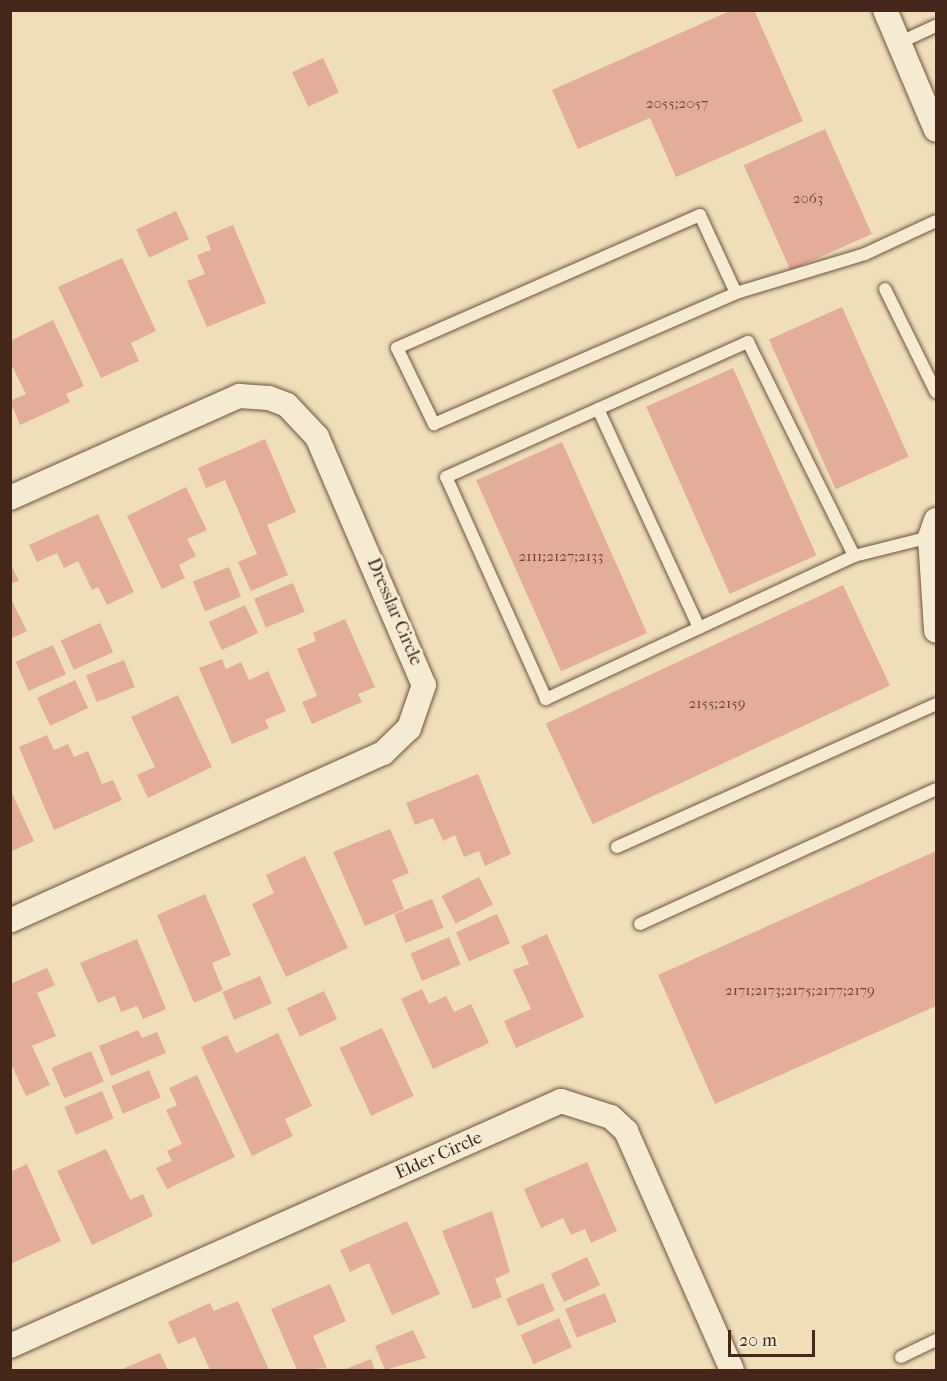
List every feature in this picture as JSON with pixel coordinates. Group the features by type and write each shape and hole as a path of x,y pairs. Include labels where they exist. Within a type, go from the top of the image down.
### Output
{"street":[{"path":"885,11 901,42 936,130"},
{"name":"Dresslar Circle","path":"10,498 238,396 269,398 287,405 317,437 424,685 410,728 383,753 10,921"},
{"path":"933,528 936,631"},
{"name":"Elder Circle","path":"10,1346 561,1101 611,1117 626,1131 732,1371"}],"lane":[{"path":"901,42 936,26"},
{"path":"736,293 700,215 397,348 434,424 736,293 865,254 936,220"},
{"path":"885,289 936,392"},
{"path":"854,556 748,342 446,477 546,699 854,556 933,528"},
{"path":"598,409 699,628"},
{"path":"617,847 936,704"},
{"path":"640,924 936,789"},
{"path":"901,1357 936,1340"}],"building":[{"path":"732,10 754,10 803,121 676,177 650,118 578,149 552,90"},
{"path":"323,58 339,92 308,107 292,72"},
{"path":"825,129 872,234 790,270 744,165"},
{"path":"176,211 189,239 149,258 136,230"},
{"path":"233,225 266,303 207,327 187,281 205,274 197,255 211,250 206,236"},
{"path":"122,258 156,331 131,343 139,361 101,378 58,287"},
{"path":"842,307 909,457 836,489 769,340"},
{"path":"53,320 84,386 66,394 70,402 20,425 10,401 26,394 10,362 10,341"},
{"path":"733,368 816,555 730,594 646,407"},
{"path":"265,439 296,512 267,525 288,575 251,591 238,562 257,554 225,480 206,488 198,468"},
{"path":"562,442 647,633 561,671 476,480"},
{"path":"186,487 207,530 187,539 196,556 179,565 185,578 162,589 127,516"},
{"path":"98,514 134,592 107,605 98,587 92,590 78,561 64,568 57,553 37,562 29,545"},
{"path":"10,562 19,581 10,584"},
{"path":"229,567 241,597 205,611 193,582"},
{"path":"293,583 305,612 266,627 254,599"},
{"path":"843,585 890,686 593,824 546,724"},
{"path":"10,597 27,631 10,639"},
{"path":"245,605 258,633 222,650 209,622"},
{"path":"345,619 375,687 358,694 362,702 312,724 302,702 317,696 297,649 316,641 313,633"},
{"path":"100,623 113,652 74,670 61,640"},
{"path":"53,645 66,674 29,691 16,662"},
{"path":"222,659 226,669 241,662 249,680 268,671 286,711 265,720 269,728 232,744 199,668"},
{"path":"124,660 135,687 97,702 86,675"},
{"path":"75,680 88,708 50,726 37,698"},
{"path":"178,695 212,767 148,798 137,775 155,767 131,717"},
{"path":"47,735 54,750 68,744 74,757 88,751 102,784 113,780 122,800 54,830 19,747"},
{"path":"478,774 511,854 485,866 479,851 464,857 455,835 443,841 433,818 415,825 406,803"},
{"path":"10,789 34,841 10,852"},
{"path":"390,829 409,873 392,880 404,909 365,926 333,852"},
{"path":"936,851 936,1006 715,1104 658,975"},
{"path":"305,856 348,948 286,977 252,904 274,893 266,875"},
{"path":"479,877 493,905 456,924 442,896"},
{"path":"205,894 231,955 212,963 223,990 194,1003 157,915"},
{"path":"432,899 444,928 406,943 394,914"},
{"path":"497,914 510,943 469,962 456,932"},
{"path":"547,934 584,1017 516,1048 504,1021 531,1009 513,970 529,964 521,946"},
{"path":"449,937 461,965 422,981 410,953"},
{"path":"137,939 166,1009 143,1019 137,1006 121,1012 115,996 98,1003 80,963"},
{"path":"47,968 55,985 37,993 56,1036 32,1046 50,1085 26,1096 10,1062 10,984"},
{"path":"260,976 272,1004 234,1020 222,992"},
{"path":"422,989 429,1004 446,996 454,1012 471,1004 489,1043 433,1069 401,999"},
{"path":"324,991 337,1019 300,1036 287,1008"},
{"path":"382,1028 414,1096 371,1116 339,1048"},
{"path":"138,1030 142,1038 157,1032 166,1053 111,1076 99,1046"},
{"path":"278,1033 312,1106 285,1119 293,1136 252,1156 201,1047 227,1035 236,1053"},
{"path":"91,1051 104,1081 64,1098 51,1068"},
{"path":"149,1070 161,1098 123,1114 111,1086"},
{"path":"197,1075 235,1157 167,1189 156,1168 172,1161 167,1151 182,1144 166,1110 177,1105 169,1088"},
{"path":"102,1091 114,1119 76,1135 64,1107"},
{"path":"106,1149 130,1200 143,1194 153,1216 92,1245 57,1171"},
{"path":"587,1162 617,1231 591,1243 585,1229 571,1235 563,1218 541,1228 524,1189"},
{"path":"27,1164 61,1241 10,1264 10,1172"},
{"path":"492,1211 510,1272 495,1279 502,1297 473,1309 442,1231"},
{"path":"407,1221 440,1294 392,1315 369,1263 350,1272 340,1250"},
{"path":"587,1257 600,1285 564,1302 551,1274"},
{"path":"543,1283 555,1311 518,1326 506,1299"},
{"path":"330,1284 346,1321 313,1336 327,1368 297,1370 271,1309"},
{"path":"605,1293 617,1322 577,1338 565,1309"},
{"path":"238,1301 269,1370 210,1370 195,1337 178,1344 168,1322 210,1303 214,1311"},
{"path":"559,1318 572,1347 534,1364 521,1335"},
{"path":"413,1330 426,1358 385,1370 375,1346"},
{"path":"160,1353 168,1370 120,1370"},
{"path":"371,1359 375,1370 343,1370"}]}
